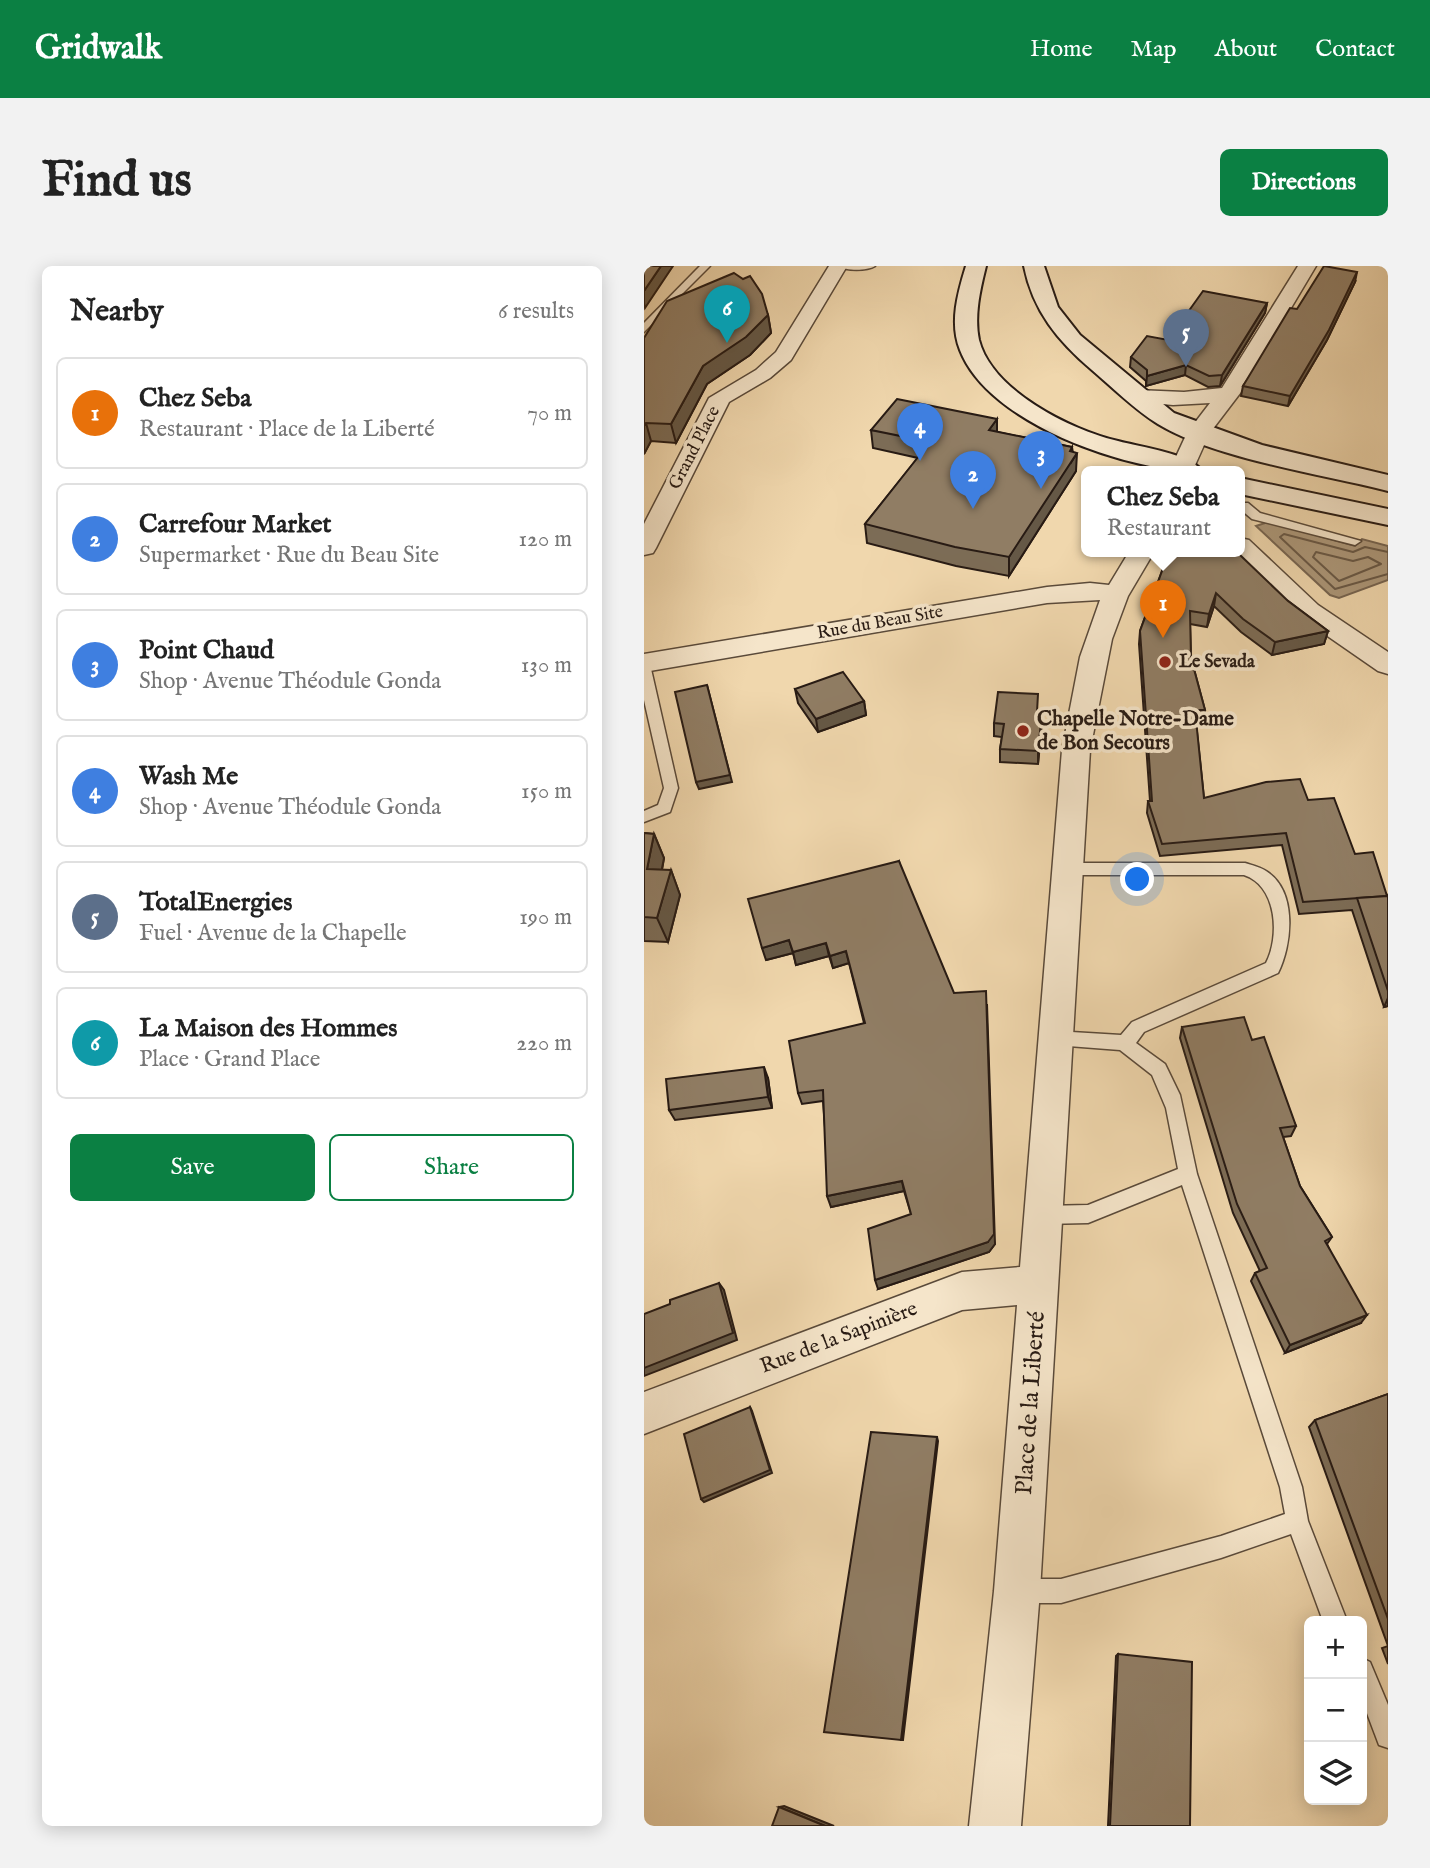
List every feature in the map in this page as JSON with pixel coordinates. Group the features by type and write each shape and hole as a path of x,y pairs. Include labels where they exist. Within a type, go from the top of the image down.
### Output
{"main road":[{"path":"1034,266 1039,292 1054,319 1075,342 1159,415 1206,424 1388,483"},
{"path":"970,270 969,343 1001,389 1037,415 1100,444 1171,466"},
{"path":"1206,424 1388,474"},
{"path":"1245,493 1388,517"}],"street":[{"name":"Grand Place","path":"644,548 720,398 763,374 784,356 840,266"},
{"path":"1186,466 1206,424 1230,392 1307,266"},
{"path":"1137,396 1174,401 1207,398 1230,392"},
{"path":"1245,550 1309,611 1388,665"},
{"name":"Place de la Liberté","path":"995,1826 1017,1591 1066,869 1081,715 1101,633 1116,594 1139,557"},
{"name":"Rue du Beau Site","path":"644,663 1047,595 1090,591 1116,594"},
{"name":"Rue de la Sapinière","path":"644,1412 962,1291 1011,1286 1039,1287"}],"lane":[{"path":"644,329 705,266"},
{"path":"840,266 870,266"},
{"path":"1245,497 1256,516 1355,541"},
{"path":"644,668 671,788 665,808 644,817"},
{"path":"1066,869 1245,869 1261,875 1276,902 1281,948 1272,968 1138,1027 1125,1042"},
{"path":"1055,1038 1125,1042"},
{"path":"1125,1042 1132,1052 1162,1073 1186,1153 1188,1174 1291,1488 1297,1521 1333,1616"},
{"path":"1043,1216 1088,1214 1188,1174"},
{"path":"1017,1591 1061,1591 1221,1547 1297,1521"},
{"path":"1366,1679 1388,1736"}],"water":[{"path":"1268,522 1355,546 1362,539 1388,546 1388,580 1339,598 1330,595 1256,526"}],"building":[{"path":"644,266 661,266 644,291"},
{"path":"1324,266 1357,272 1329,330 1290,396 1243,386 1290,308 1297,309"},
{"path":"734,273 743,279 750,276 762,294 768,315 746,337 703,366 671,424 646,423 644,426 644,338 667,301"},
{"path":"1203,291 1267,303 1222,375 1209,376 1186,365 1147,376 1147,370 1131,357 1147,336 1168,340"},
{"path":"897,399 997,419 989,430 1072,447 1070,451 1077,453 1009,557 955,547 865,524 930,442 871,430"},
{"path":"1167,557 1242,557 1288,601 1328,631 1275,642 1243,619 1216,593 1209,614 1190,611 1191,658 1205,710 1195,710 1204,798 1266,782 1300,779 1308,800 1334,798 1355,854 1373,852 1387,896 1303,902 1286,833 1162,844 1148,801 1152,801 1140,631"},
{"path":"843,672 864,701 816,719 795,689"},
{"path":"707,685 730,775 696,782 675,692"},
{"name":"Chapelle Notre-Dame de Bon Secours","path":"998,692 1038,694 1037,712 1042,712 1038,751 1000,749 1004,724 994,723"},
{"path":"644,833 654,834 647,869 671,870 657,918 644,917"},
{"path":"899,861 954,993 986,991 994,1234 988,1242 875,1280 868,1229 911,1214 902,1181 827,1196 823,1090 798,1093 789,1041 865,1023 846,951 830,956 826,943 793,952 789,940 762,948 748,899"},
{"path":"1388,896 1388,991 1357,898"},
{"path":"1244,1017 1252,1040 1264,1037 1296,1126 1280,1128 1300,1186 1332,1237 1325,1241 1367,1315 1290,1345 1255,1273 1267,1268 1237,1204 1182,1027"},
{"path":"764,1067 768,1097 669,1110 666,1079"},
{"path":"719,1283 733,1333 644,1368 644,1314 670,1304 670,1300"},
{"path":"1388,1394 1388,1619 1315,1420"},
{"path":"750,1407 770,1470 701,1499 684,1434"},
{"path":"871,1432 937,1437 901,1740 824,1732"},
{"path":"1118,1654 1192,1662 1190,1826 1110,1826"},
{"path":"779,1807 825,1826 772,1826"}],"place":[{"name":"La Maison des Hommes","path":"727,343"},
{"name":"TotalEnergies","path":"1186,367"},
{"name":"Wash Me","path":"920,461"},
{"name":"Point Chaud","path":"1041,489"},
{"name":"Carrefour Market","path":"973,509"},
{"name":"Chez Seba","path":"1163,638"},
{"name":"Le Sevada","path":"1165,662"},
{"name":"Chapelle Notre-Dame de Bon Secours","path":"1023,731"}]}
